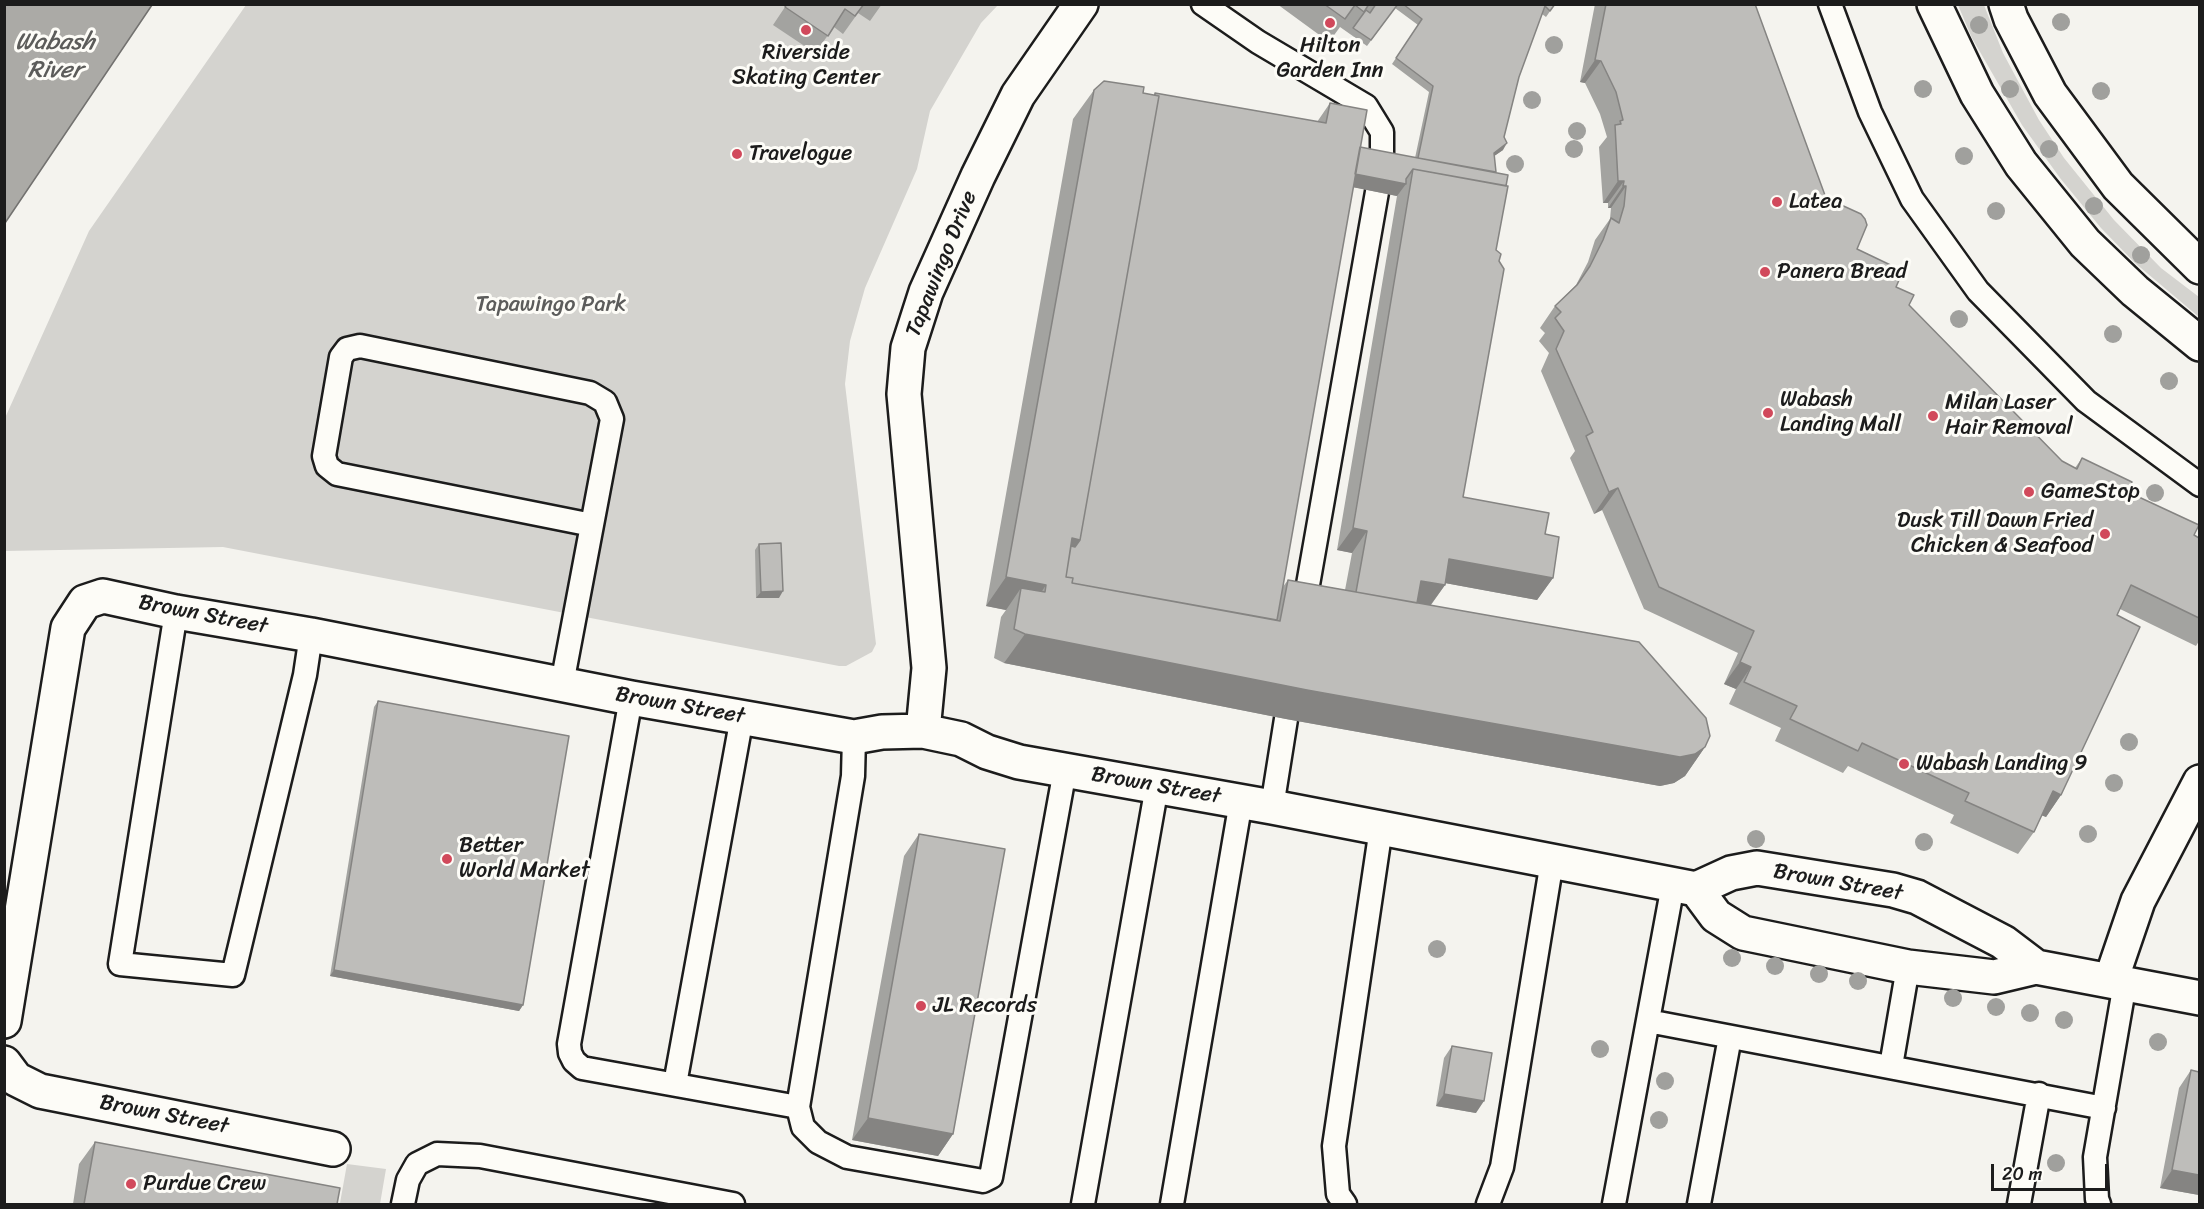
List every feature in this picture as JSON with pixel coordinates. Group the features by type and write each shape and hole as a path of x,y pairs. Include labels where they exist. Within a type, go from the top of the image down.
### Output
{"street":[{"name":"Tapawingo Drive","path":"922,731 929,668 904,394 908,348 926,292 978,176 1018,95 1081,4"},
{"path":"1934,4 1977,93 2021,164 2085,243 2135,291 2199,345"},
{"path":"2006,4 2011,19 2050,94 2070,122 2118,186 2199,267"},
{"name":"Brown Street","path":"4,1021 68,628 85,602 103,596 176,612 311,635 632,698 854,736 882,732 922,731 961,740 987,752 1019,762 1256,804 1684,887 1756,868 1893,890 1917,897 2003,942 2036,968"},
{"path":"2118,982 2138,901 2199,782"},
{"name":"Brown Street","path":"1684,887 1716,916 1743,933 1908,967 1994,977 2036,968 2199,998"},
{"name":"Brown Street","path":"4,1063 16,1079 40,1091 333,1149"}],"lane":[{"path":"1203,4 1258,42 1366,106 1382,132 1382,165"},
{"path":"1830,4 1870,112 1912,198 1978,291 2086,400 2199,485"},
{"path":"1303,615 1377,192"},
{"path":"562,684 592,525 612,419 605,402 590,393 360,346 346,349 340,357 324,456 327,466 337,474 592,525"},
{"path":"176,612 120,964 233,975 305,675 311,635"},
{"path":"632,698 569,1044 570,1053 574,1061 582,1068 798,1107"},
{"path":"675,1084 742,717"},
{"path":"1172,1204 1256,804 1286,719"},
{"path":"854,736 853,776 798,1107 803,1126 818,1142 847,1157 983,1181 991,1177 1065,770"},
{"path":"1083,1204 1157,786"},
{"path":"1346,1204 1338,1194 1334,1146 1381,828"},
{"path":"1488,1204 1502,1167 1552,861"},
{"path":"1614,1204 1648,1021 1684,887"},
{"path":"1892,1066 1908,967"},
{"path":"2099,1204 2095,1157 2104,1108 2118,982"},
{"path":"1648,1021 2104,1108"},
{"path":"1699,1204 1730,1036"},
{"path":"2019,1204 2039,1094"},
{"path":"403,1204 408,1180 417,1164 437,1154 480,1156 634,1195 733,1204"}],"green space":[{"name":"Tapawingo Park","path":"246,5 998,5 981,23 930,111 917,169 865,288 850,341 845,384 876,644 872,652 846,666 839,666 223,547 5,551 5,418 89,231"},
{"path":"1958,5 1984,5 2003,53 2039,120 2064,158 2114,220 2161,268 2199,297 2199,317 2135,263 2101,228 2060,178 2022,125 1972,38"},
{"path":"347,1164 386,1169 380,1204 316,1204 317,1199 340,1203"}],"water":[{"name":"Wabash River","path":"4,5 152,5 5,223"}],"building":[{"path":"787,4 864,4 855,16 845,9 828,36 785,7"},
{"path":"1324,4 1369,4 1364,12 1355,5 1345,19"},
{"path":"1376,4 1398,4 1371,40 1353,28 1366,10 1370,13"},
{"path":"1403,4 1555,4 1550,11 1545,6 1519,77 1504,137 1507,143 1494,153 1496,172 1418,158 1433,86 1396,58 1422,19"},
{"name":"Wabash Landing Mall","path":"1606,4 1755,4 1826,198 1861,214 1865,219 1867,225 1857,249 1903,271 1896,287 1914,295 1909,305 2062,461 2077,469 2082,458 2132,482 2128,492 2199,525 2194,535 2199,538 2199,618 2131,585 2117,615 2140,627 2061,795 2053,791 2034,832 1965,801 1969,793 1862,743 1858,751 1790,719 1797,706 1744,682 1751,667 1740,662 1754,631 1659,587 1618,488 1609,492 1586,436 1593,432 1556,349 1564,331 1555,318 1561,312 1555,306 1577,285 1590,266 1611,218 1619,223 1624,206 1626,186 1623,186 1624,181 1618,181 1615,125 1621,124 1620,121 1623,120 1616,92 1601,61 1595,60"},
{"path":"1104,81 1144,87 1143,93 1159,96 1080,540 1072,538 1066,577 1073,578 1072,583 1280,621 1288,580 1639,642 1706,718 1710,736 1705,747 1695,754 1680,757 1307,690 1025,634 1014,629 1021,588 1045,592 1046,585 1006,577 1094,90"},
{"path":"1155,93 1326,123 1330,103 1367,110 1277,620 1072,583 1073,578 1066,577 1071,546 1075,547 1080,540 1159,96"},
{"path":"1360,147 1508,175 1506,186 1413,169 1406,179 1406,184 1355,174"},
{"path":"1413,169 1508,186 1496,250 1501,254 1499,261 1504,269 1463,497 1549,513 1545,534 1559,537 1553,578 1449,559 1445,585 1421,581 1417,603 1356,592 1367,531 1353,528"},
{"path":"781,543 783,591 761,592 759,544"},
{"name":"Better World Market","path":"378,701 569,736 523,1005 334,970"},
{"name":"JL Records","path":"919,834 1005,849 953,1134 868,1118"},
{"path":"1452,1046 1492,1053 1484,1101 1444,1094"},
{"path":"2191,1070 2199,1072 2199,1175 2172,1170"},
{"path":"95,1142 340,1188 337,1204 84,1204"}],"place":[{"name":"Hilton Garden Inn","path":"1330,23"},
{"name":"Riverside Skating Center","path":"806,30"},
{"name":"Travelogue","path":"737,154"},
{"name":"Latea","path":"1777,202"},
{"name":"Panera Bread","path":"1765,272"},
{"name":"Wabash Landing Mall","path":"1768,413"},
{"name":"Milan Laser Hair Removal","path":"1933,416"},
{"name":"GameStop","path":"2029,492"},
{"name":"Dusk Till Dawn Fried Chicken & Seafood","path":"2105,534"},
{"name":"Wabash Landing 9","path":"1904,764"},
{"name":"Better World Market","path":"447,859"},
{"name":"JL Records","path":"921,1006"},
{"name":"Purdue Crew","path":"131,1184"}]}
